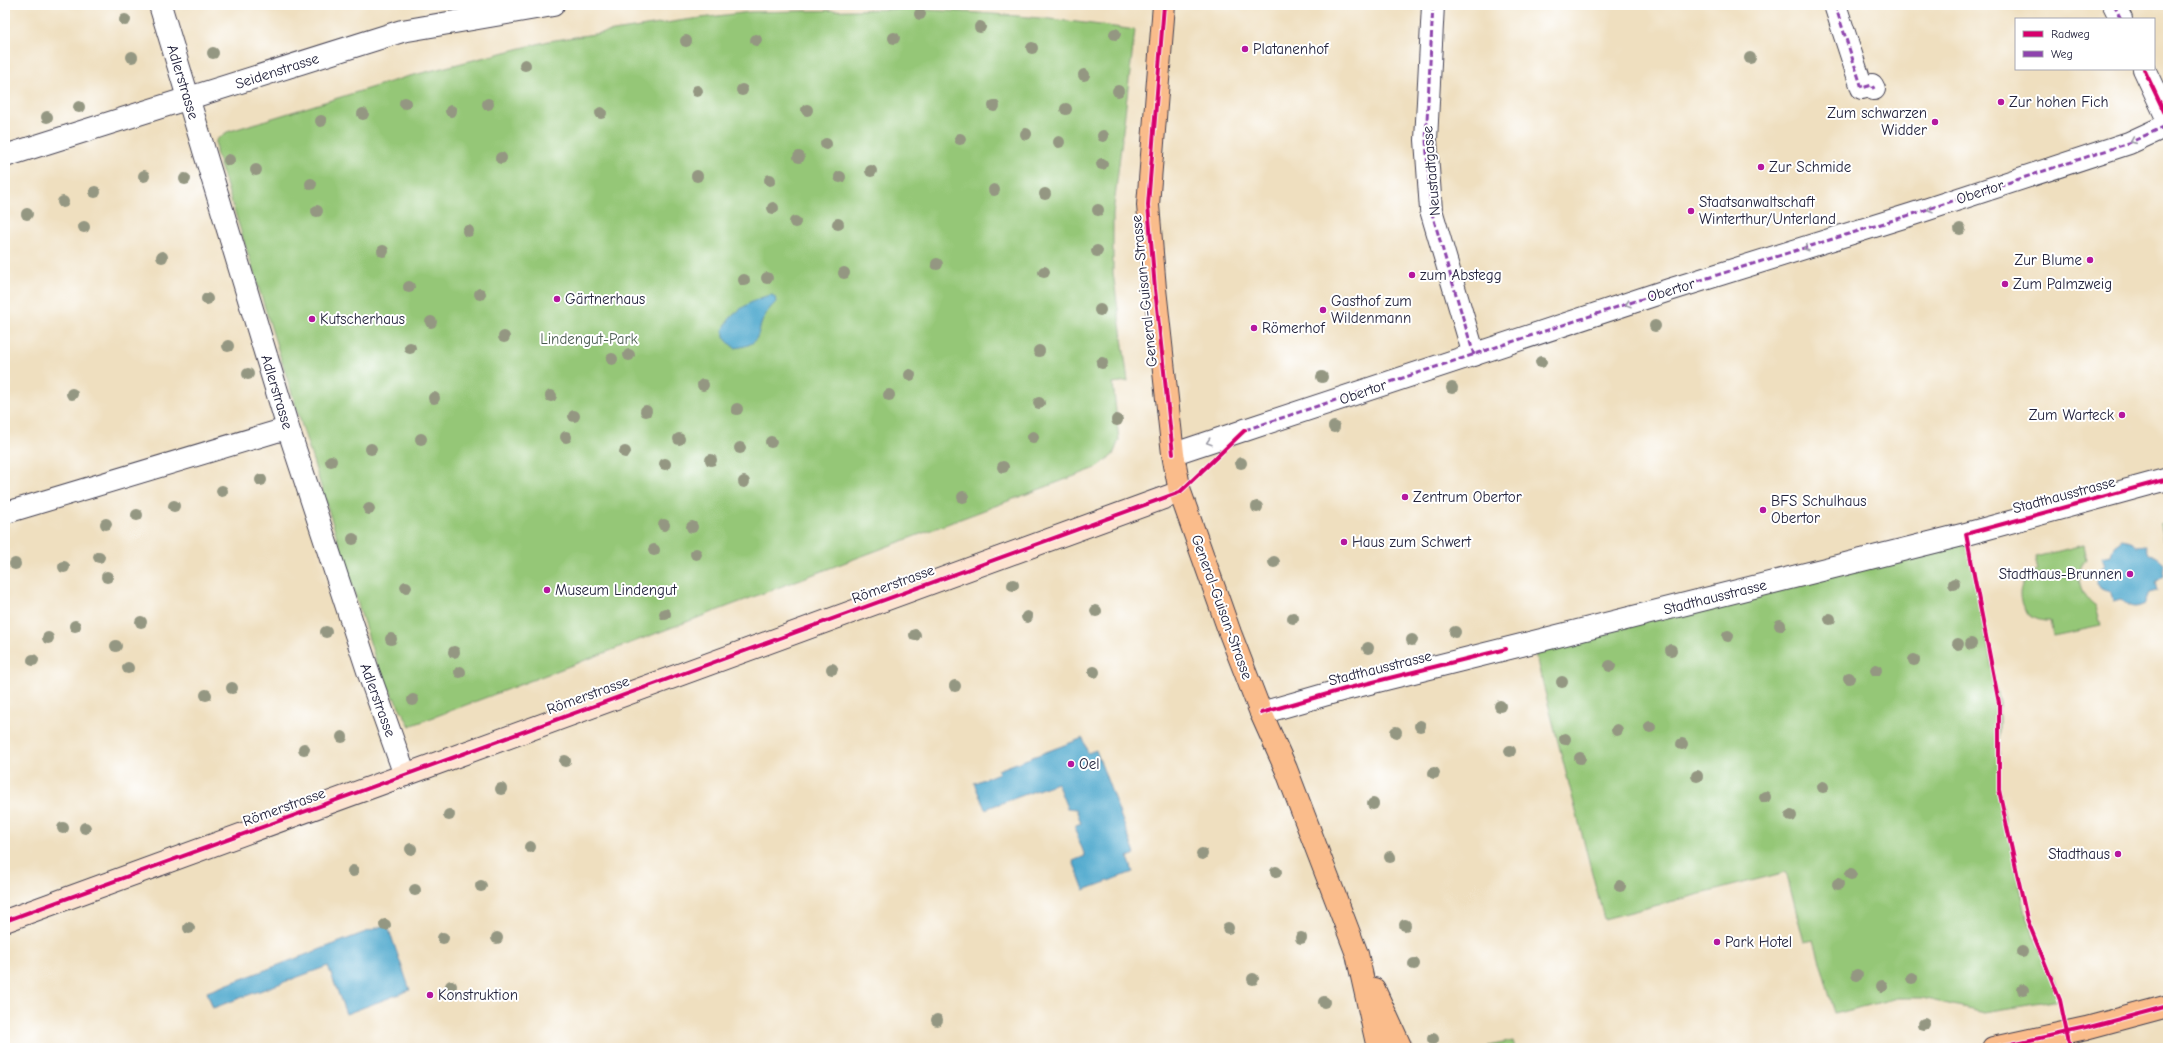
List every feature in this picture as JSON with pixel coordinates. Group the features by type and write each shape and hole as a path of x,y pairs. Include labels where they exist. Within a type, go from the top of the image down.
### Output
{"main road":[{"name":"General-Guisan-Strasse","path":"1164,5 1148,205 1155,289 1173,454 1180,492 1230,633 1261,713 1286,769 1357,954 1378,1048"},
{"name":"Römerstrasse","path":"5,921 1180,492"},
{"path":"1357,954 1401,1048"},
{"path":"1993,1048 2086,1028 2168,1006"}],"street":[{"name":"Adlerstrasse","path":"160,5 288,428 368,672 405,775"},
{"name":"Seidenstrasse","path":"5,156 402,31 553,5"},
{"name":"Neustadtgasse","path":"1433,5 1426,140 1431,210 1474,355"},
{"path":"1835,5 1862,88 1872,85 1874,89"},
{"path":"2114,5 2120,18"},
{"path":"2144,70 2168,120"},
{"name":"Obertor","path":"1245,430 1669,290 1913,214 2129,144 2168,125"},
{"name":"Stadthausstrasse","path":"1261,713 1360,685 1966,534 2168,479"}],"lane":[{"path":"5,513 288,428"},
{"name":"Obertor","path":"1173,454 1245,430"}],"green space":[{"name":"Lindengut-Park","path":"904,9 1020,16 1135,30 1113,214 1113,273 1128,381 1113,383 1119,440 1113,455 1096,468 410,726 379,671 216,152 216,140 227,132 406,77 549,41 685,20 750,12"},
{"path":"2168,522 2168,543 2163,541 2160,524"},
{"path":"1966,534 1999,703 1999,790 2027,919 2060,1000 1985,1012 1921,998 1897,998 1835,1014 1814,940 1804,942 1786,872 1604,919 1532,642"},
{"path":"2083,545 2086,559 2080,571 2080,584 2086,597 2096,607 2101,626 2053,636 2050,621 2039,620 2030,616 2024,609 2020,592 2023,583 2029,576 2038,570 2035,557"},
{"path":"1513,1041 1515,1048 1488,1048 1488,1046"}],"water":[{"path":"772,295 775,297 776,302 762,321 755,340 751,344 735,348 724,336 724,329 727,322 740,309 757,299"},
{"name":"Stadthaus-Brunnen","path":"2122,539 2132,541 2137,547 2146,546 2149,555 2158,557 2164,566 2163,576 2155,582 2157,591 2149,593 2145,604 2138,607 2132,607 2121,599 2113,601 2111,593 2101,590 2096,581 2098,571 2105,565 2102,557 2111,555 2114,545"},
{"path":"1083,738 1088,753 1096,750 1135,854 1128,857 1133,872 1084,890 1073,861 1085,856 1075,830 1076,825 1081,823 1076,809 1067,808 1057,783 985,809 974,783 999,773 998,770"},
{"path":"387,924 410,990 346,1014 328,966 213,1008 207,992"}],"marked path":[{"path":"1433,5 1426,140 1431,210 1474,355"},
{"path":"1835,5 1862,88 1872,85 1874,89"},
{"path":"2114,5 2120,18"},
{"path":"1245,430 1669,290 1913,214 2129,143 2168,125"}],"cycle path":[{"path":"1164,5 1148,205 1155,289 1173,454"},
{"path":"2144,70 2168,120"},
{"path":"5,921 1180,492 1245,430"},
{"path":"2070,1048 2060,1000 2027,919 1999,790 1999,703 1966,534 2168,479"},
{"path":"1261,713 1345,689 1506,649"},
{"path":"1993,1048 2086,1028 2168,1006"}],"place":[{"name":"Platanenhof","path":"1245,49"},
{"name":"Zur hohen Fich","path":"2001,102"},
{"name":"Zum schwarzen Widder","path":"1935,122"},
{"name":"Zur Schmide","path":"1761,167"},
{"name":"Staatsanwaltschaft Winterthur/Unterland","path":"1691,211"},
{"name":"Zur Blume","path":"2090,260"},
{"name":"zum Abstegg","path":"1412,275"},
{"name":"Zum Palmzweig","path":"2005,284"},
{"name":"Gärtnerhaus","path":"557,299"},
{"name":"Gasthof zum Wildenmann","path":"1323,310"},
{"name":"Kutscherhaus","path":"312,319"},
{"name":"Römerhof","path":"1254,328"},
{"name":"Zum Warteck","path":"2122,415"},
{"name":"Zentrum Obertor","path":"1405,497"},
{"name":"BFS Schulhaus Obertor","path":"1763,510"},
{"name":"Haus zum Schwert","path":"1344,542"},
{"name":"Stadthaus-Brunnen","path":"2130,574"},
{"name":"Museum Lindengut","path":"547,590"},
{"name":"Oel","path":"1071,764"},
{"name":"Stadthaus","path":"2118,854"},
{"name":"Park Hotel","path":"1717,942"},
{"name":"Konstruktion","path":"430,995"}]}
